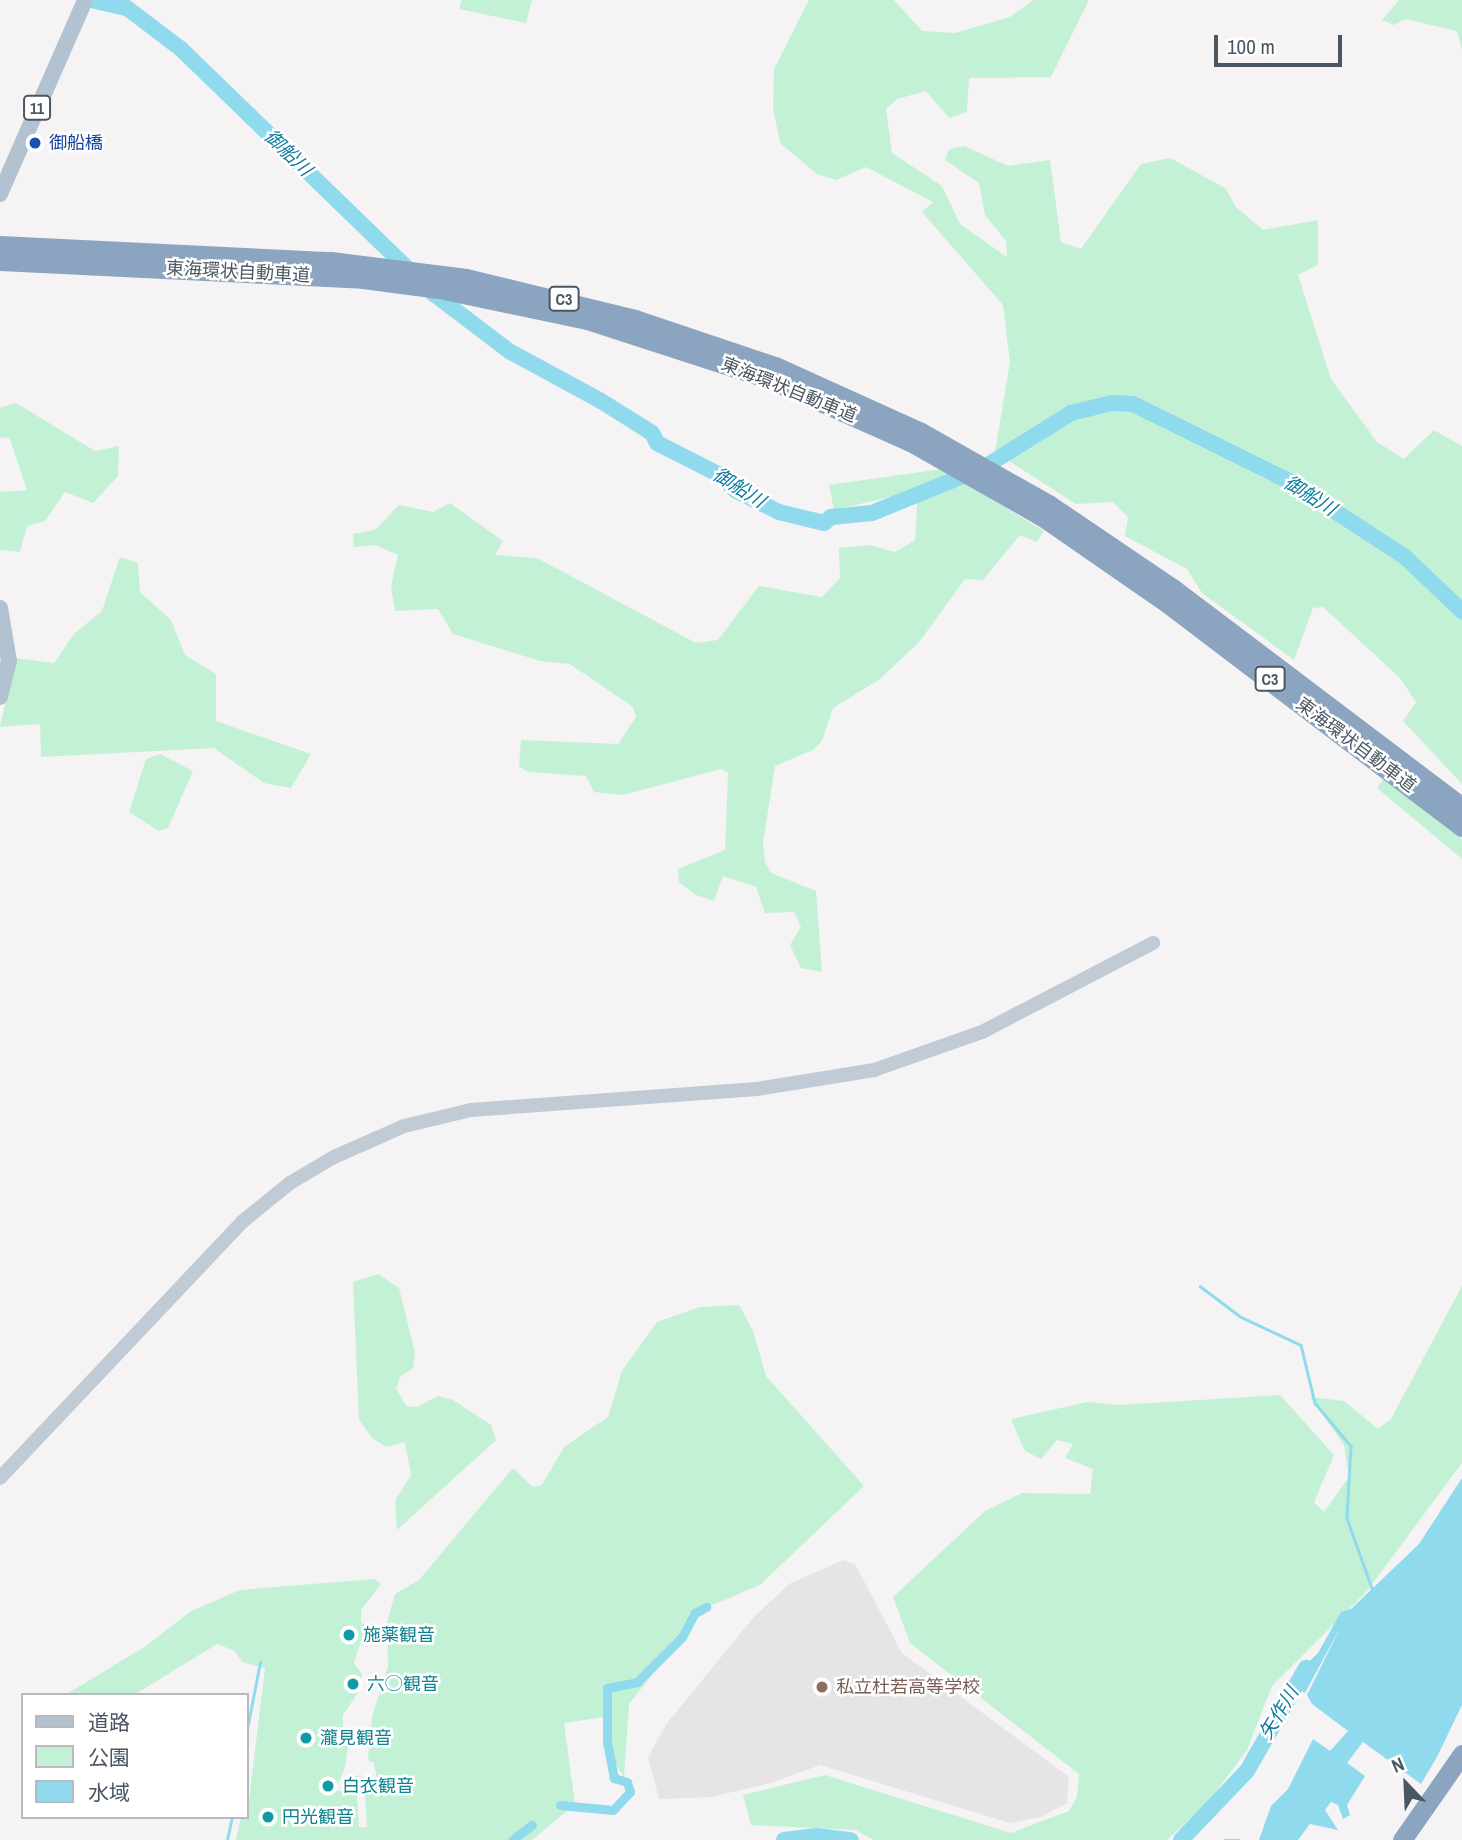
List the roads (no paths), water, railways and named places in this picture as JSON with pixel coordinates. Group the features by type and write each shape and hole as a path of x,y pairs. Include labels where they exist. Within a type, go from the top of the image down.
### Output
{"highway":[{"name":"東海環状自動車道","path":"0,245 342,262 466,278 571,301 681,332 840,394 955,449 1078,532 1462,827"},
{"name":"東海環状自動車道","path":"0,261 363,279 497,299 587,320 733,366 844,411 970,474 1078,532 1185,596 1462,807"},
{"path":"1402,1840 1462,1754"}],"main road":[{"name":"11","path":"0,194 85,0"},
{"path":"0,608 9,661 0,697"}],"street":[{"path":"0,1478 242,1222 290,1183 334,1157 404,1126 471,1110 757,1089 874,1070 982,1032 1153,943"}],"water":[{"path":"1462,1478 1462,1705 1437,1757 1421,1784 1363,1742 1347,1763 1365,1776 1347,1805 1350,1815 1343,1819 1338,1805 1331,1802 1325,1810 1338,1830 1310,1824 1298,1840 1259,1840 1271,1806 1288,1789 1313,1739 1330,1751 1348,1731 1312,1704 1307,1695 1341,1626 1305,1693 1288,1682 1318,1653 1341,1612 1351,1609 1419,1544"}],"waterway":[{"name":"御船川","path":"91,0 127,8 181,49 434,294 509,351 601,401 652,433 657,443 718,474 735,490 779,512 824,523 831,517 872,513 983,468 1071,413 1112,403 1133,404 1287,480 1405,557 1462,611"},
{"path":"1200,1286 1241,1317 1301,1345 1315,1403 1351,1446 1347,1518 1373,1591"},
{"path":"560,1805 613,1810 630,1792 627,1782 614,1778 607,1743 607,1688 637,1682 682,1637 695,1613 706,1607"},
{"path":"248,1724 260,1662"},
{"name":"矢作川","path":"1181,1840 1247,1771 1306,1668"},
{"path":"227,1840 232,1819"},
{"path":"512,1840 532,1825"},
{"name":"矢作川","path":"784,1840 817,1836 851,1840"},
{"path":"1225,1840 1239,1840"}],"place":[{"name":"御船橋","path":"35,143"},
{"name":"施薬観音","path":"349,1635"},
{"name":"六◯観音","path":"353,1684"},
{"name":"私立杜若高等学校","path":"822,1687"},
{"name":"瀧見観音","path":"306,1738"},
{"name":"白衣観音","path":"328,1786"},
{"name":"円光観音","path":"268,1817"}]}
